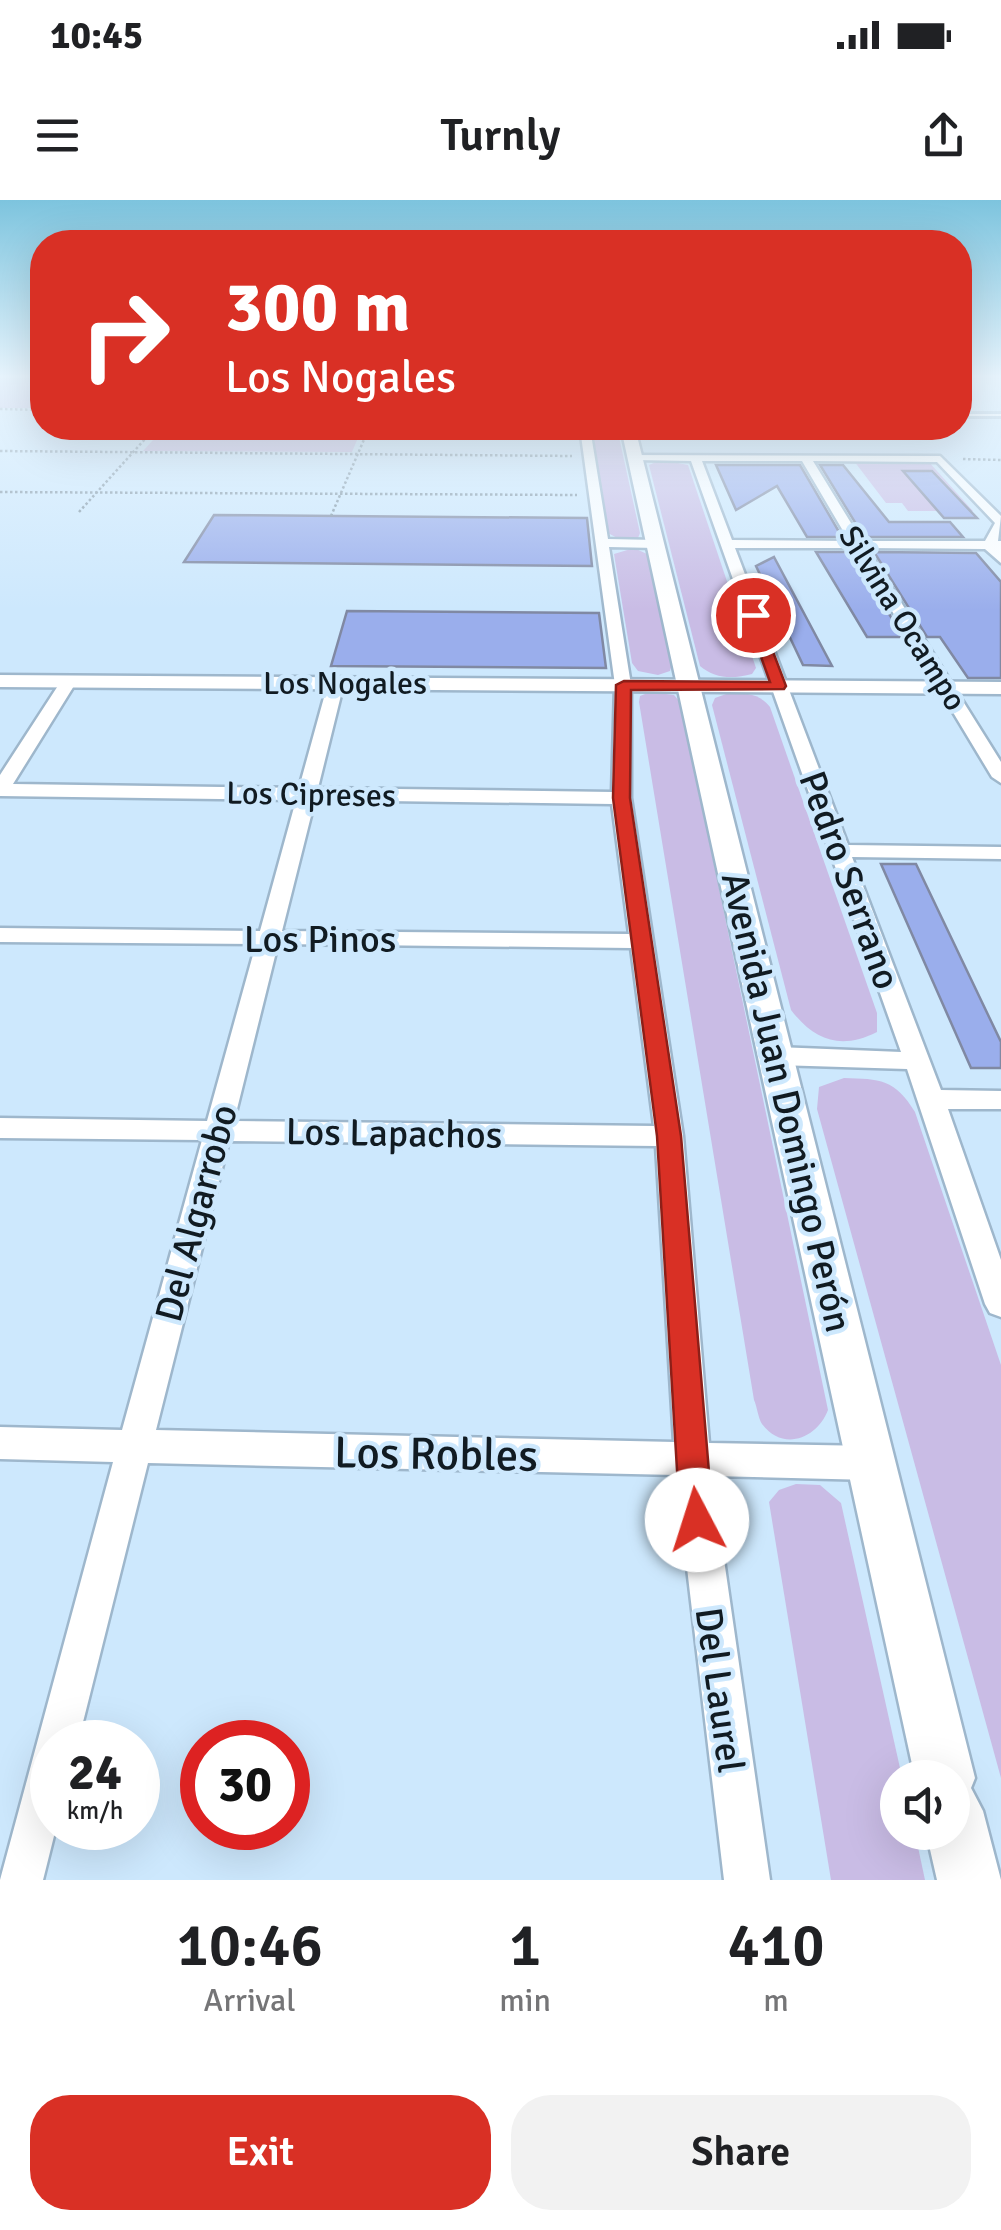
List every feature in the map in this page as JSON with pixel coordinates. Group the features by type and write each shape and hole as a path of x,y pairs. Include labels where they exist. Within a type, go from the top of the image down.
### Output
{"main road":[{"name":"Avenida Juan Domingo Perón","path":"633,453 940,1760"},
{"path":"961,1850 968,1880"}],"street":[{"name":"Del Laurel","path":"590,456 624,685 622,798 669,1136 691,1460 747,1880"},
{"path":"634,457 940,459 1001,524 995,545 1001,559"},
{"name":"Pedro Serrano","path":"694,457 931,1099 1001,1304"},
{"name":"Silvina Ocampo","path":"805,458 1001,777"},
{"path":"602,543 656,544"},
{"path":"726,544 995,545"},
{"name":"Los Nogales","path":"0,680 1001,688"},
{"path":"0,790 69,681"},
{"name":"Del Algarrobo","path":"63,1720 336,683"},
{"name":"Los Cipreses","path":"0,790 622,798"},
{"path":"840,851 1001,852"},
{"name":"Los Pinos","path":"0,936 640,941"},
{"path":"777,1056 917,1061"},
{"path":"931,1099 1001,1100"},
{"name":"Los Lapachos","path":"0,1128 669,1136"},
{"name":"Los Robles","path":"0,1443 871,1464"},
{"path":"20,1880 30,1842"}],"path":[{"path":"80,512 131,453"},
{"path":"289,453 590,456"},
{"path":"332,516 356,454"},
{"path":"940,459 1001,460"},
{"path":"0,492 594,495"}],"shaded area":[{"path":"595,453 623,453 640,533 638,538 621,540 608,533"},
{"path":"661,460 688,465 756,668 752,674 724,677 700,666 649,465"},
{"path":"854,461 928,461 973,511 908,511 902,503 886,503"},
{"path":"634,548 647,554 672,664 670,671 658,675 638,671 632,663 614,554"},
{"path":"650,692 674,695 680,702 828,1410 817,1428 800,1438 780,1438 771,1433 761,1421 754,1400 639,702 640,696"},
{"path":"729,693 756,696 770,707 877,1013 877,1032 852,1041 830,1039 809,1029 791,1010 712,705 715,698"},
{"path":"844,1078 886,1083 901,1093 915,1112 1001,1365 1001,1778 817,1109 819,1087"},
{"path":"796,1484 820,1485 841,1503 898,1760 880,1760 880,1850 919,1850 925,1880 831,1880 769,1502 779,1490"}],"building":[{"path":"716,465 800,465 842,537 807,537 777,486 736,510"},
{"path":"820,465 843,465 889,522 950,522 963,537 864,537"},
{"path":"903,471 932,471 977,518 944,518"},
{"path":"214,515 587,518 592,566 184,562"},
{"path":"816,552 852,552 903,637 867,637"},
{"path":"874,552 976,553 1001,582 1001,678 968,678 940,637 927,637"},
{"path":"774,557 832,666 803,665 756,566"},
{"path":"347,611 599,613 606,668 331,666"},
{"path":"881,864 916,864 1001,1042 1001,1068 971,1068"}],"route":[{"path":"697,1520 669,1136 622,798 624,685 779,686 753,615"}]}
